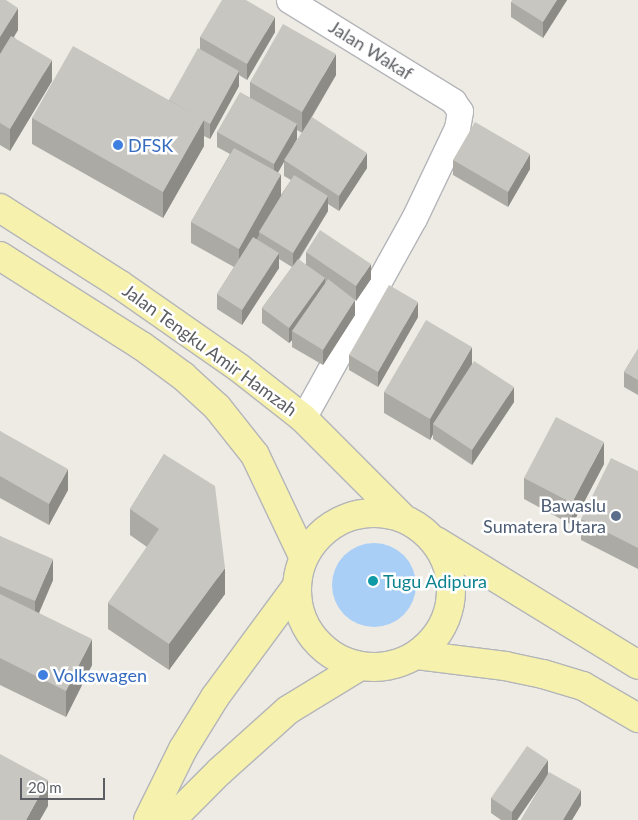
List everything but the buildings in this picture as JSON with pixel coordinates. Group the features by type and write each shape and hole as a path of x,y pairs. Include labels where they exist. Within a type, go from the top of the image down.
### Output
{"main road":[{"name":"Jalan Tengku Amir Hamzah","path":"0,208 120,284 238,367 303,418 400,516"},
{"name":"Jalan Tengku Amir Hamzah","path":"0,256 142,346 183,376 217,407 255,455 303,556"},
{"path":"436,541 450,571 452,603 440,632 417,655 390,666 360,666 334,656 314,638 300,614 296,587 303,556 328,526 363,512 400,516 436,541 638,665"},
{"path":"148,820 215,697 296,587"},
{"path":"417,655 505,666 543,674 583,686 638,718"},
{"path":"172,820 220,771 288,710 360,666"}],"street":[{"name":"Jalan Wakaf","path":"289,0 320,7 453,101 460,111 457,128 414,218 303,418"}],"water":[{"path":"374,543 390,546 404,555 413,569 416,585 413,601 404,615 390,624 374,627 358,624 344,615 335,601 332,585 335,569 344,555 358,546"}],"place":[{"name":"DFSK","path":"118,145"},
{"name":"Bawaslu Sumatera Utara","path":"616,516"},
{"name":"Tugu Adipura","path":"373,581"},
{"name":"Volkswagen","path":"43,675"}]}
